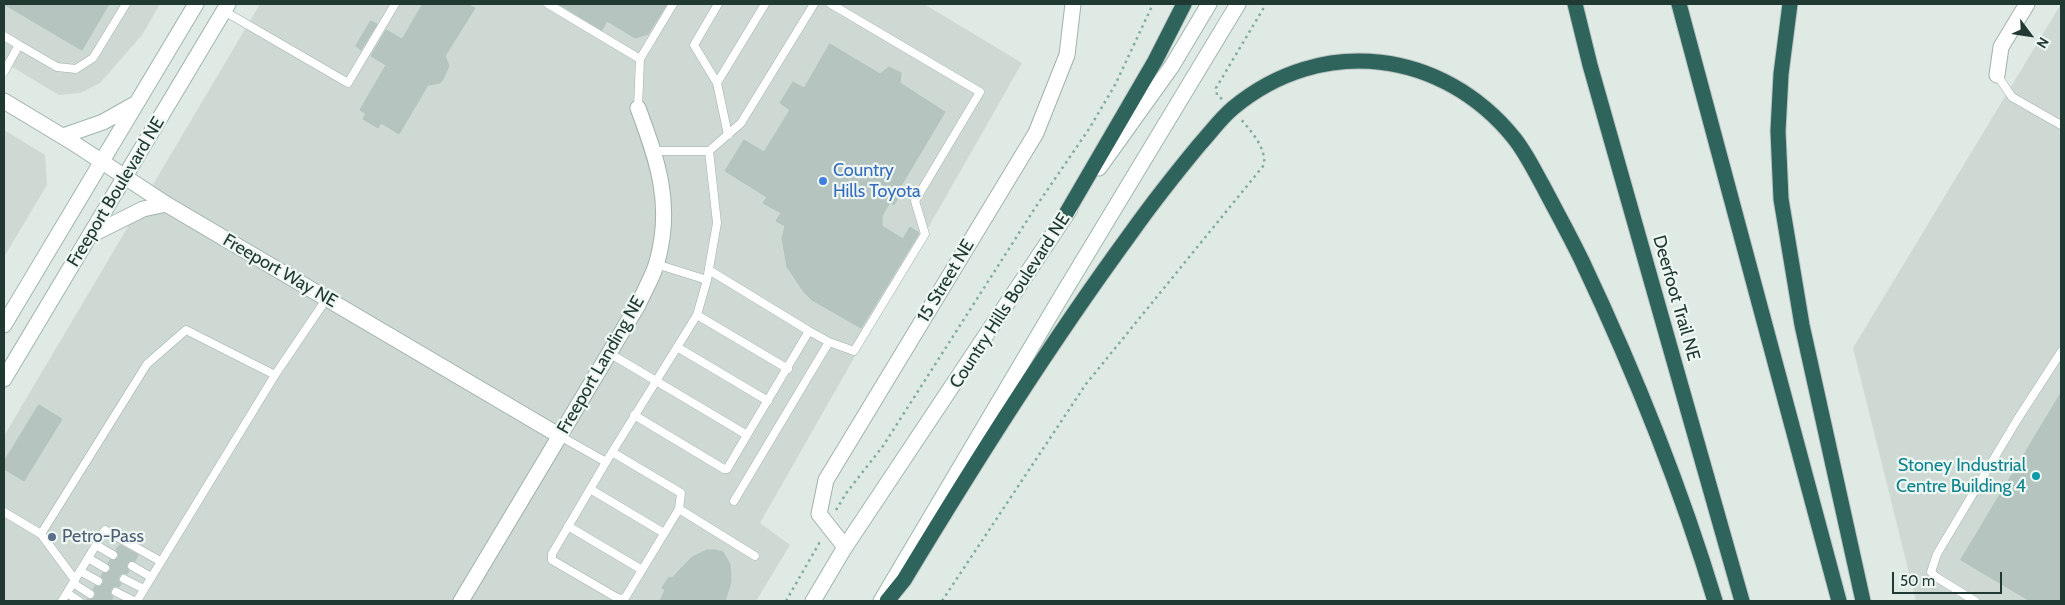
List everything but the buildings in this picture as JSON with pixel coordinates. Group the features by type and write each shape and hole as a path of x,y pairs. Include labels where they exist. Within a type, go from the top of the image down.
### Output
{"highway":[{"path":"1063,219 1155,61 1184,4"},
{"path":"1570,4 1590,65"},
{"name":"Deerfoot Trail NE","path":"1576,4 1590,65 1742,601"},
{"path":"1679,4 1839,601"},
{"path":"1790,4 1781,74 1778,131 1781,199 1802,325 1863,601"},
{"path":"887,601 904,580 992,435 1068,321 1177,171 1232,108 1268,84 1326,62 1359,60 1390,62 1416,69 1445,81 1468,95 1499,122 1516,140 1570,236 1605,309 1681,494 1715,601"}],"street":[{"name":"Freeport Boulevard NE","path":"4,325 196,4"},
{"name":"15 Street NE","path":"846,547 819,514 826,480 1036,134 1067,55 1073,4"},
{"name":"Country Hills Boulevard NE","path":"813,601 846,547 1063,219 1172,66 1209,4"},
{"path":"881,601 1058,302 1238,4"},
{"path":"1997,75 2001,47 2027,4"},
{"name":"Freeport Boulevard NE","path":"4,379 226,7"},
{"name":"Freeport Way NE","path":"4,101 63,136 166,204 560,436"},
{"path":"63,136 103,122 136,103"},
{"name":"Freeport Landing NE","path":"461,601 638,305 656,264 664,227 663,191 654,151 638,108"},
{"path":"91,235 143,209 166,204"}],"lane":[{"path":"4,36 56,67 76,70 93,58 126,4"},
{"path":"226,7 348,83 395,4"},
{"path":"548,4 640,59"},
{"path":"638,108 640,59 673,4"},
{"path":"718,4 694,45 717,83 728,135"},
{"path":"717,83 765,4"},
{"path":"654,151 709,151 728,135 741,123 814,4"},
{"path":"709,270 809,331 829,342 854,351 925,234 915,202 980,92 832,4"},
{"path":"4,72 19,45"},
{"path":"1997,75 2012,97 2061,125"},
{"path":"612,452 681,493 679,509 625,598 619,599 552,560 552,554 568,526 606,462 634,415 697,315 707,280 717,223 709,151"},
{"path":"656,264 707,280"},
{"path":"116,592 135,601 144,589 275,375 327,298"},
{"path":"697,315 788,369"},
{"path":"41,534 147,364 186,330 275,375"},
{"path":"634,415 724,469 727,469 809,331"},
{"path":"734,501 829,342"},
{"path":"677,347 768,401"},
{"path":"1976,601 1931,572 1937,554 2017,420 2061,352"},
{"path":"609,353 748,435"},
{"path":"560,436 606,462"},
{"path":"590,489 664,533"},
{"path":"679,509 755,556"},
{"path":"4,512 41,534 74,581 90,594"},
{"path":"568,526 642,570"},
{"path":"62,601 105,530 160,561"},
{"path":"96,545 113,555"},
{"path":"88,558 106,568"},
{"path":"132,566 151,577"},
{"path":"80,572 98,581"},
{"path":"124,579 144,589"},
{"path":"67,593 78,601"}],"path":[{"path":"786,601 847,492 883,446 1035,208 1089,129 1115,85 1153,4"},
{"path":"942,601 1086,384 1264,165 1265,154 1253,134 1232,108 1217,95 1216,88 1266,4"}],"shaded area":[{"path":"4,4 160,4 142,35 100,83 80,93 59,95 4,62"},
{"path":"260,4 924,4 1022,63 760,523 790,545 756,601 4,601 4,436"},
{"path":"2061,4 2061,601 1916,601 1853,348"},
{"path":"4,130 45,155 47,185 4,257"}],"place":[{"name":"Country Hills Toyota","path":"823,181"},
{"name":"Stoney Industrial Centre Building 4","path":"2036,476"},
{"name":"Petro-Pass","path":"52,537"}]}
